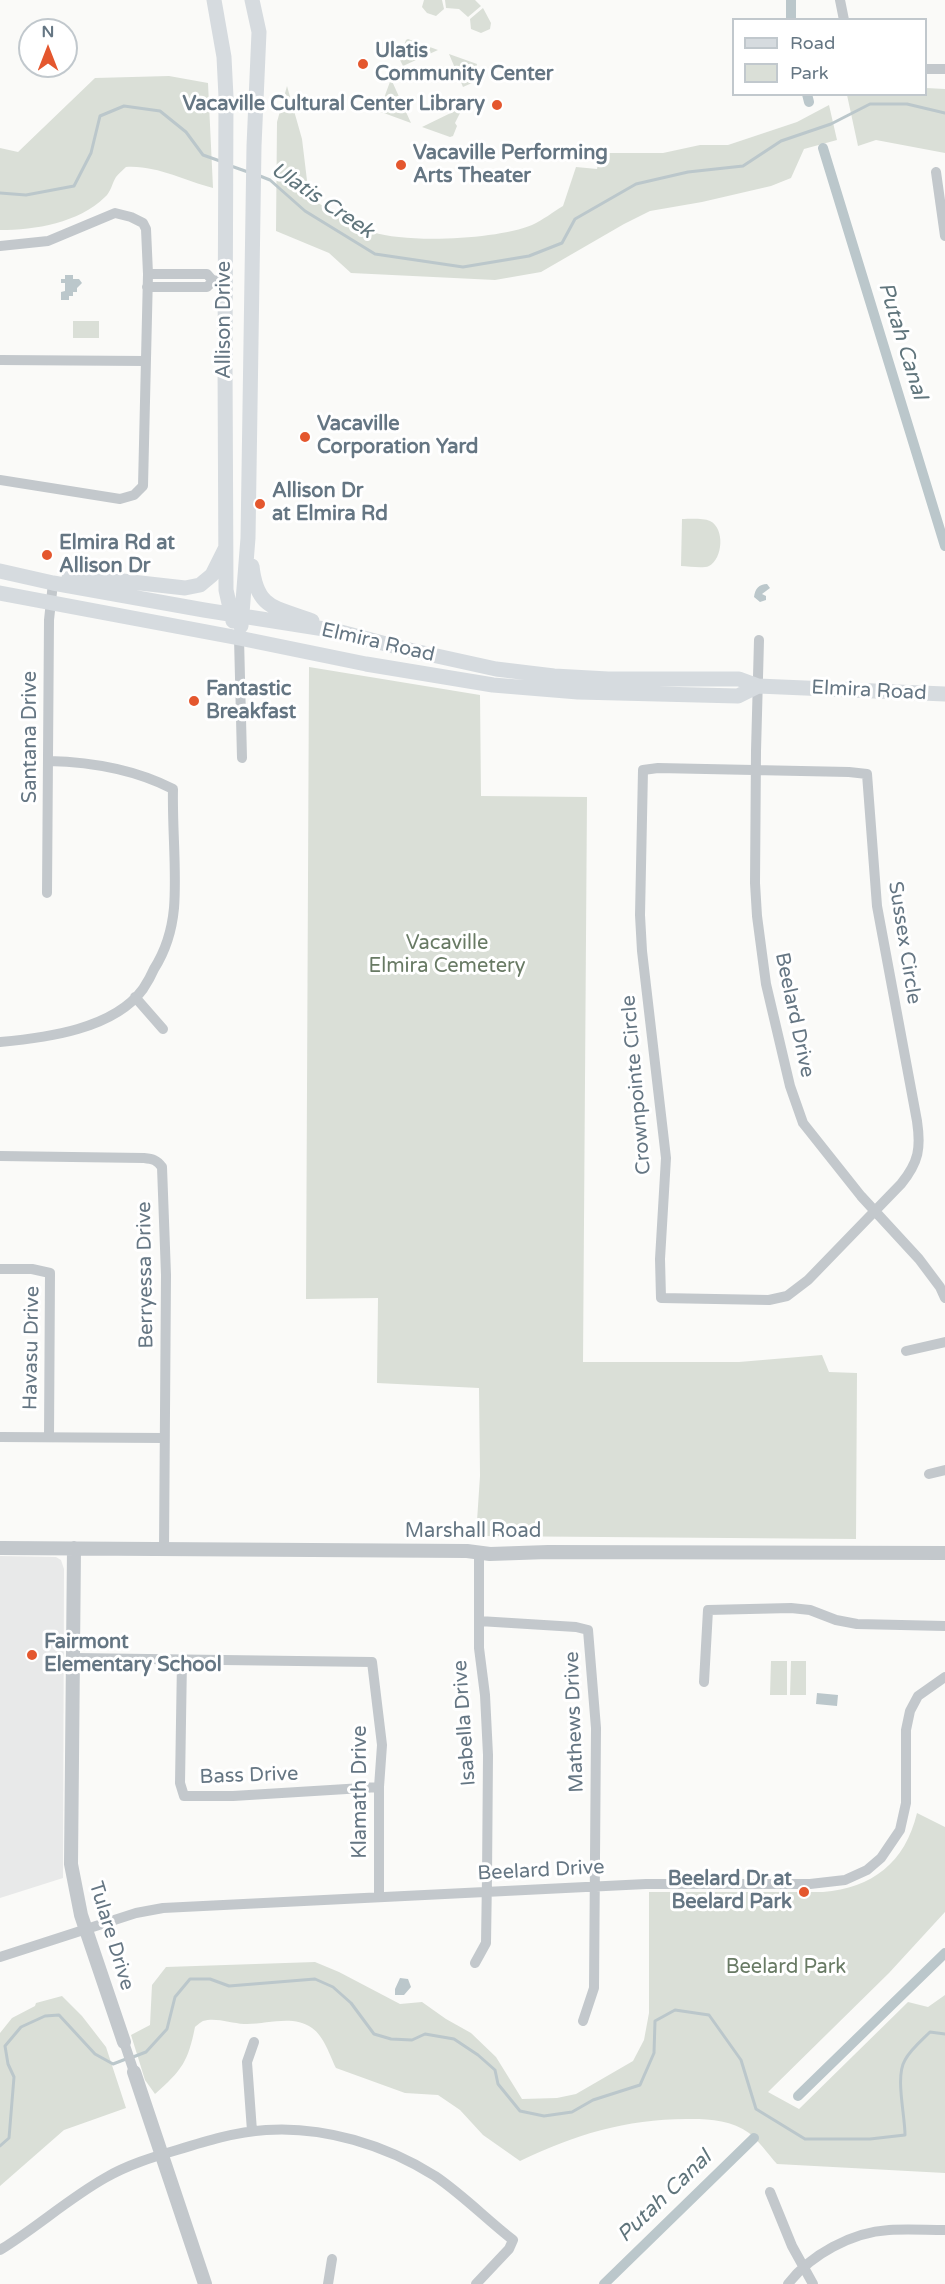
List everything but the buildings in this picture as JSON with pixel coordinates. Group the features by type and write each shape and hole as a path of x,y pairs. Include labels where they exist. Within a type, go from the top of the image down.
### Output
{"main road":[{"name":"Allison Drive","path":"214,0 224,57 227,132 227,175 219,280 226,590 236,615 239,638"},
{"name":"Allison Drive","path":"236,615 248,538 258,32 252,0"},
{"path":"248,538 253,578 260,596 279,609 337,631"},
{"path":"47,581 105,579 185,588 200,585 212,575 226,546"},
{"name":"Elmira Road","path":"0,571 236,615 337,631 405,650 496,669 554,676 608,679 739,679 758,686 945,694"},
{"name":"Elmira Road","path":"0,593 366,664 493,685 578,692 738,696 758,686"}],"street":[{"path":"840,0 844,18"},
{"path":"927,69 945,69"},
{"path":"936,172 945,234"},
{"path":"0,246 48,241 116,213 132,217 143,223 146,229 148,274 143,486 134,495 120,499 0,480"},
{"path":"148,274 207,274 219,280"},
{"path":"147,287 207,287 219,280"},
{"path":"0,360 145,361"},
{"name":"Santana Drive","path":"47,581 50,602 47,893"},
{"name":"Allison Drive","path":"239,638 242,758"},
{"name":"Beelard Drive","path":"759,640 755,883 757,916 766,984 790,1086 803,1123 840,1172 919,1259 940,1287 945,1298"},
{"path":"0,1042 56,1035 89,1026 116,1012 142,991 161,958 171,928 174,903 173,789 155,780 103,767 49,761"},
{"name":"Crownpointe Circle","path":"757,770 658,768 643,770 640,903 642,942 666,1158 660,1259 661,1298 769,1300 787,1296 808,1280 875,1210"},
{"name":"Sussex Circle","path":"757,770 867,774 877,906 920,1138 918,1154 912,1170 902,1184 875,1210"},
{"path":"135,997 163,1029"},
{"name":"Berryessa Drive","path":"0,1156 144,1158 153,1159 162,1167 166,1275 164,1549"},
{"name":"Havasu Drive","path":"0,1269 33,1269 50,1273 49,1437"},
{"path":"906,1351 945,1342"},
{"path":"0,1437 164,1438"},
{"path":"928,1474 945,1470"},
{"name":"Marshall Road","path":"0,1548 945,1553"},
{"name":"Tulare Drive","path":"74,1548 71,1864 74,1888 205,2284"},
{"name":"Isabella Drive","path":"475,1963 486,1943 488,1755 485,1695 478,1648 478,1552"},
{"path":"704,1682 708,1610 791,1608 810,1610 836,1620 856,1624 945,1626"},
{"name":"Mathews Drive","path":"478,1621 576,1627 588,1630 596,1728 595,1887"},
{"name":"Klamath Drive","path":"74,1658 372,1662 382,1745 379,1787 379,1897"},
{"name":"Bass Drive","path":"182,1660 180,1783 184,1796 233,1796 379,1787"},
{"name":"Beelard Drive","path":"0,1957 136,1913 163,1908 646,1884 824,1884 844,1880 867,1870 891,1846 902,1822 906,1803 906,1730 910,1711 918,1696 945,1677"},
{"path":"583,2021 594,1988 595,1887"},
{"path":"252,2131 247,2062 254,2042"},
{"path":"0,2250 104,2178 161,2154 215,2138 252,2131 281,2130 332,2135 366,2144 398,2156 433,2175 454,2190 513,2240 509,2249 476,2284"},
{"path":"771,2192 780,2219 813,2284"},
{"path":"788,2284 804,2267 840,2244 861,2235 887,2230 945,2230"},
{"path":"328,2284 332,2259"}],"shaded area":[{"path":"65,275 73,275 73,279 79,279 82,283 77,288 77,292 73,292 73,296 69,296 69,300 61,300 61,292 65,291 65,283 61,283 61,279 65,279"},
{"path":"767,584 770,588 762,594 766,596 766,600 760,602 754,597 755,592 760,586"},
{"name":"Fairmont Elementary School","path":"0,1556 56,1557 61,1560 64,1569 63,1878 0,1898"},
{"path":"817,1693 838,1695 837,1706 816,1704"},
{"path":"400,1978 408,1979 411,1987 404,1995 395,1995 395,1989"}],"green space":[{"path":"424,0 442,0 444,9 436,16 427,13 422,7"},
{"path":"445,0 475,0 481,6 468,17 459,9 446,8"},
{"path":"483,8 491,23 490,29 481,33 471,29 470,19"},
{"path":"408,39 438,50 403,66 399,58"},
{"path":"449,54 477,64 472,83 463,87"},
{"path":"169,76 208,83 213,188 149,168 126,167 116,177 107,195 82,213 42,226 0,230 0,148 18,152 95,78"},
{"path":"391,79 411,123 381,112 380,109"},
{"path":"287,86 302,139 309,197 364,229 389,236 408,238 476,237 532,225 563,206 576,167 597,169 600,153 663,153 700,145 728,145 797,122 829,105 837,140 804,149 791,178 771,186 650,211 541,272 495,280 351,273 329,253 276,231 277,122"},
{"path":"927,88 945,89 945,153 876,140 858,146 847,96 927,96"},
{"path":"463,107 455,123 457,126 453,136 422,127"},
{"path":"73,321 99,321 99,338 73,338"},
{"path":"682,519 707,520 718,530 719,551 714,562 709,566 681,566"},
{"name":"Vacaville Elmira Cemetery","path":"309,667 480,695 481,796 587,797 583,1362 739,1362 822,1355 829,1372 857,1373 856,1539 476,1536 480,1476 479,1388 377,1383 378,1298 306,1299"},
{"path":"771,1661 787,1661 787,1695 770,1695"},
{"path":"791,1661 806,1661 806,1695 790,1695"},
{"name":"Beelard Park","path":"917,1813 945,1827 945,1912 889,1973 768,2092 799,2109 908,2002 928,2007 945,1995 945,2173 777,2164 743,2129 722,2122 699,2119 646,2121 603,2130 562,2143 520,2161 483,2135 460,2110 438,2095 405,2093 336,2068 316,2032 296,2022 244,2024 218,2020 203,2021 195,2027 190,2049 172,2078 155,2094 145,2080 131,2035 150,2025 152,1985 166,1967 315,1962 400,2004 422,2002 471,2033 496,2057 522,2099 557,2098 576,2094 633,2061 644,2040 649,2013 649,1892 823,1892 841,1890 871,1878 895,1859 912,1831"},
{"path":"62,1996 82,2016 106,2047 126,2108 64,2130 0,2186 0,2033 12,2018 35,2006 36,2003"}],"waterway":[{"name":"Putah Canal","path":"791,0 791,18"},
{"name":"Putah Canal","path":"808,96 809,102"},
{"name":"Ulatis Creek","path":"260,176 270,180 305,211 375,254 463,267 529,256 562,243 575,219 636,184 688,172 743,166 781,141 831,124 870,104 907,104 945,113"},
{"name":"Ulatis Creek","path":"0,193 26,195 74,186 91,153 100,116 124,106 160,111 186,132 203,155 220,161"},
{"name":"Putah Canal","path":"823,148 945,546"},
{"name":"Ulatis Creek","path":"231,166 248,172"},
{"name":"Putah Canal","path":"798,2096 945,1953"},
{"path":"133,2057 146,2052 167,2029 175,1997 190,1979 210,1979 229,1986 315,1979 333,1987 351,2003 374,2034 391,2039 412,2040 425,2034 454,2039 495,2070 498,2084 520,2111 544,2116 572,2112 593,2100 640,2085 654,2053 655,2021 675,2010 709,2015 741,2060 756,2109 805,2139 870,2139 905,2135 901,2086 902,2067 916,2045 930,2032 945,2034"},
{"path":"0,2146 9,2138 14,2077 8,2064 5,2046 21,2027 45,2016 59,2015 95,2054 113,2064 126,2059"},
{"name":"Putah Canal","path":"604,2284 754,2138"}],"place":[{"name":"Ulatis Community Center","path":"363,64"},
{"name":"Vacaville Cultural Center Library","path":"497,105"},
{"name":"Vacaville Performing Arts Theater","path":"401,165"},
{"name":"Vacaville Corporation Yard","path":"305,437"},
{"name":"Allison Dr at Elmira Rd","path":"260,504"},
{"name":"Elmira Rd at Allison Dr","path":"47,555"},
{"name":"Fantastic Breakfast","path":"194,701"},
{"name":"Fairmont Elementary School","path":"32,1655"},
{"name":"Beelard Dr at Beelard Park","path":"804,1892"}]}
